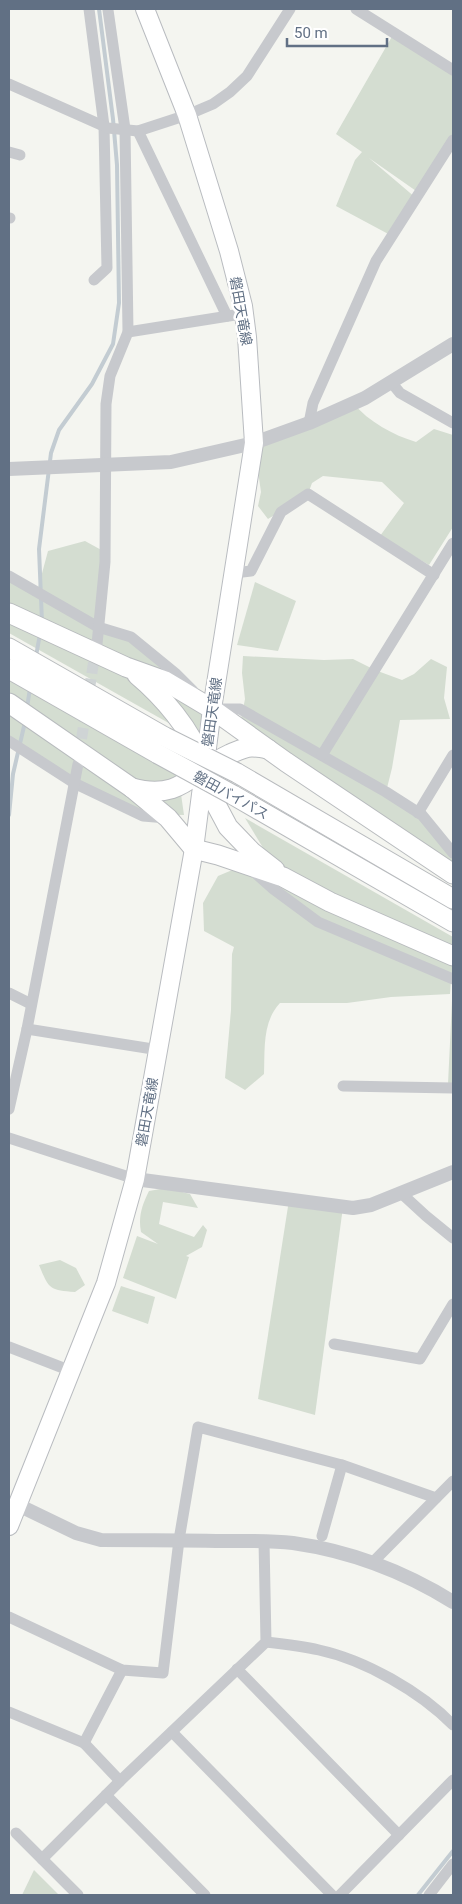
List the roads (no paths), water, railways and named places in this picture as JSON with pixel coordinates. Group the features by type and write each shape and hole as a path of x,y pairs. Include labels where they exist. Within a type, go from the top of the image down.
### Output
{"highway":[{"path":"9,613 126,667 165,681 212,709 453,874"},
{"name":"磐田バイパス","path":"9,648 165,737 237,773 453,899"},
{"path":"126,667 154,690 188,735 200,756 204,776 228,827 252,852 283,877"},
{"name":"磐田バイパス","path":"9,669 453,922"},
{"path":"9,703 132,788 168,818 194,849 283,877 330,902 453,956"},
{"path":"132,788 149,792 167,791 204,776 221,758 237,750 251,747 268,749"}],"main road":[{"name":"磐田天竜線","path":"9,1526 16,1497 71,1371 106,1283 135,1179 194,849 212,709 254,443 229,251 187,115 145,9"}],"street":[{"path":"89,9 114,128 107,268 94,280"},
{"path":"9,84 114,128 138,130 187,115 213,104 230,92 247,76 290,9"},
{"path":"356,9 453,70"},
{"path":"97,644 105,562 106,404 110,376 128,332 108,10"},
{"path":"128,332 236,315 138,130"},
{"path":"309,423 313,403 376,261 453,140"},
{"path":"9,152 20,155"},
{"path":"9,469 172,462 254,443 309,423 365,398 453,344"},
{"path":"391,382 400,393 453,423"},
{"path":"234,573 251,570 281,512 308,494 434,575"},
{"path":"322,755 453,544"},
{"path":"9,576 98,627 131,637 175,673 212,709 240,709 322,755 422,815 453,853"},
{"path":"9,741 74,783 143,816 168,818"},
{"path":"418,813 453,755"},
{"path":"9,1109 78,764"},
{"path":"247,865 272,888 318,922 453,979"},
{"path":"9,993 31,1004"},
{"path":"26,1029 159,1050"},
{"path":"342,1086 453,1088"},
{"path":"9,1138 135,1179 354,1208 371,1205 453,1172"},
{"path":"401,1193 453,1238"},
{"path":"334,1344 420,1359 453,1304"},
{"path":"9,1347 71,1371"},
{"path":"9,1617 122,1670 163,1673 179,1540 198,1427 342,1466 436,1498"},
{"path":"322,1536 342,1466"},
{"path":"372,1563 453,1481"},
{"path":"16,1497 76,1533 101,1540 264,1541 302,1545 344,1554 372,1563 416,1582 453,1602"},
{"path":"42,1859 120,1781 266,1642 264,1541"},
{"path":"266,1642 320,1650 369,1667 415,1693 453,1725"},
{"path":"237,1669 399,1835"},
{"path":"84,1742 122,1670"},
{"path":"9,1712 84,1742 120,1781"},
{"path":"172,1732 332,1895"},
{"path":"340,1895 453,1780"},
{"path":"106,1795 204,1895"},
{"path":"16,1832 78,1895"},
{"path":"429,1895 453,1864"}],"waterway":[{"path":"42,622 39,549 51,453 59,430 92,384 113,344 119,303 117,165 99,9"},
{"path":"36,656 40,634"},
{"path":"27,708 30,688"},
{"path":"9,815 13,774 25,722"},
{"path":"418,1895 453,1851"}],"tunnel":[{"path":"79,755 96,647"}]}
